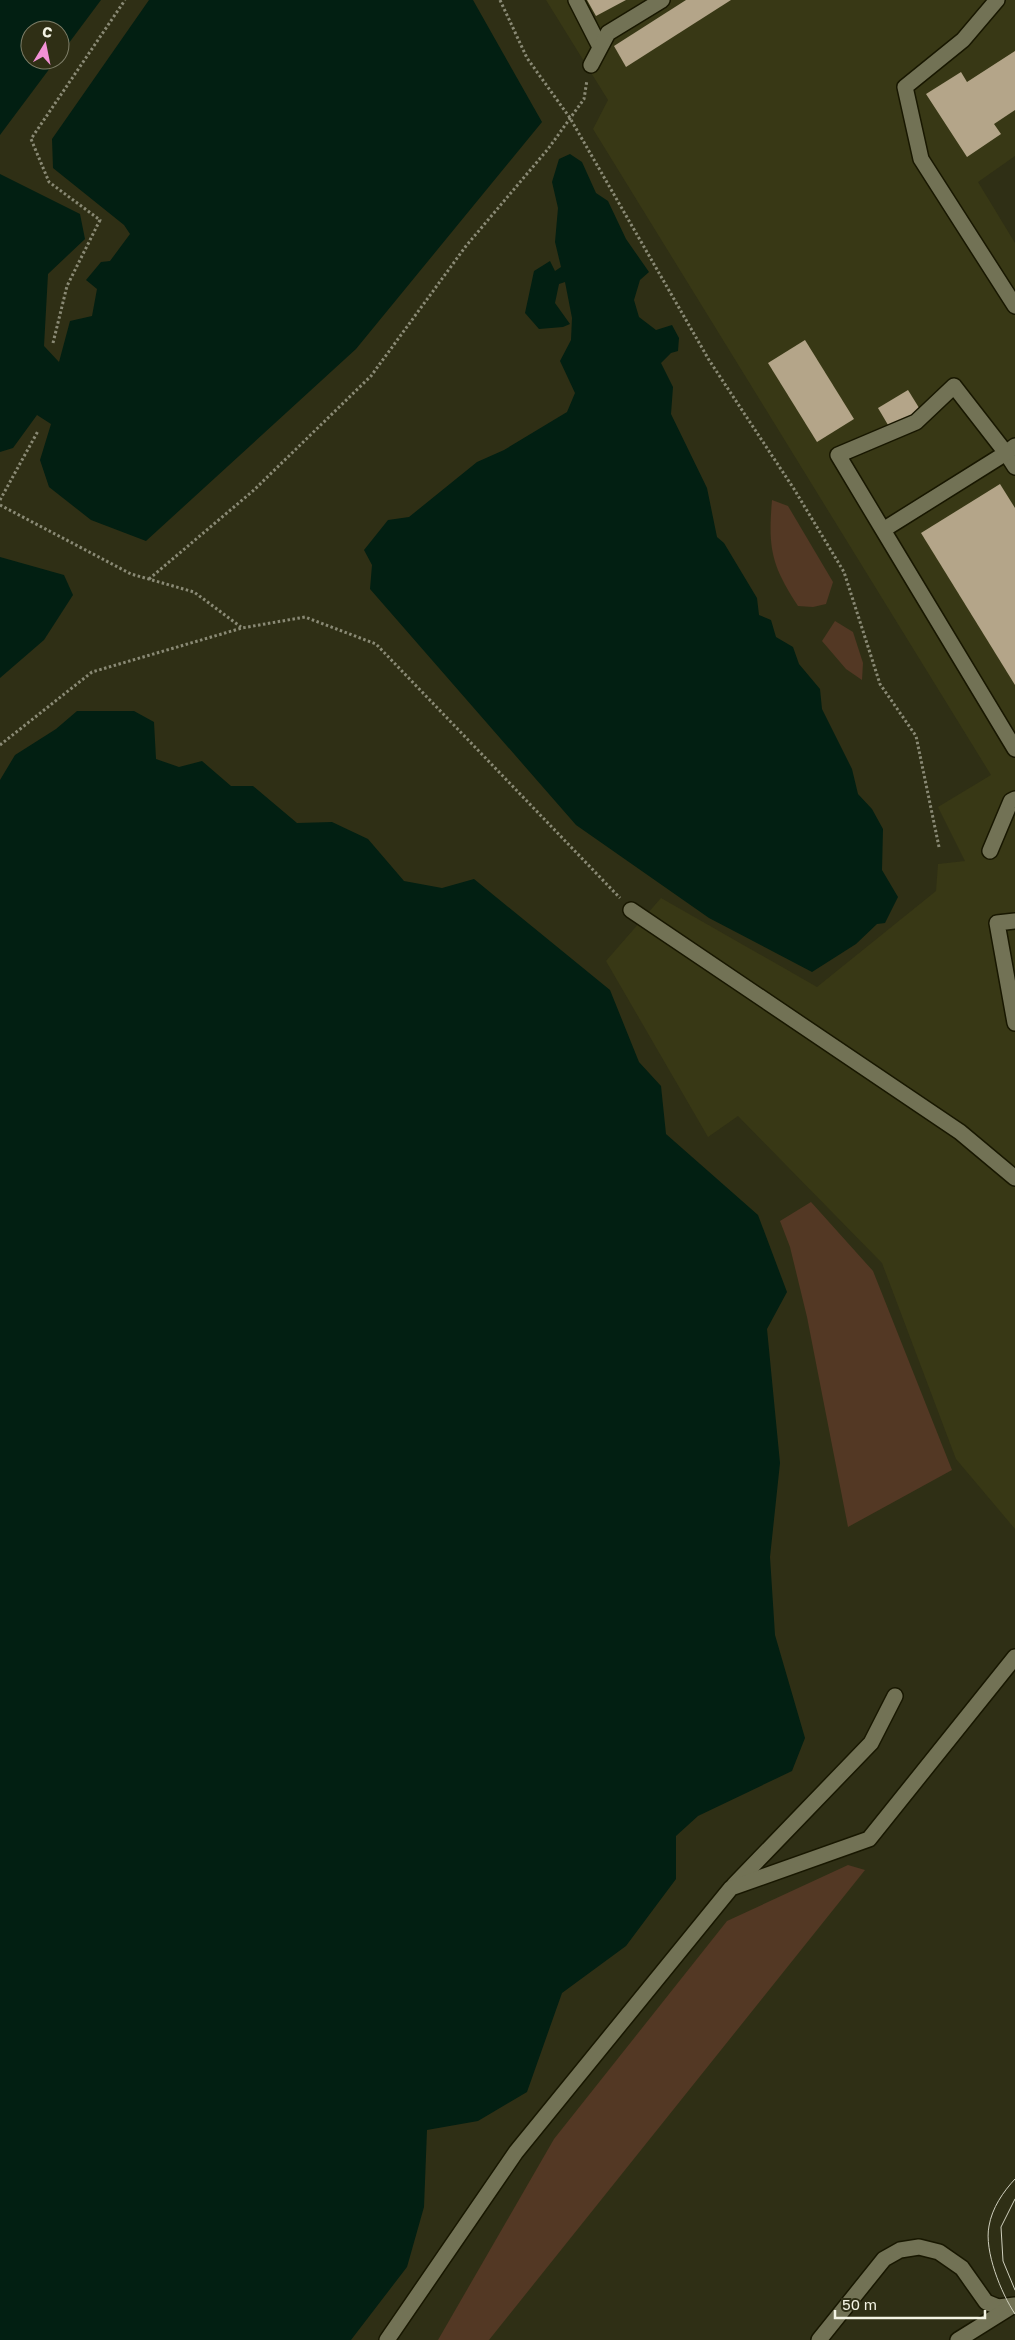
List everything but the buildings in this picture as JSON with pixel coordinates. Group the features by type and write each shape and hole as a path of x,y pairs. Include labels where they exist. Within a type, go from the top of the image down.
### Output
{"street":[{"path":"576,0 600,47"},
{"path":"590,65 608,33 645,4 662,0"},
{"path":"996,0 963,40 905,87 921,160 1015,306"},
{"path":"1015,467 1010,450 954,386 916,422 838,455 1015,749"},
{"path":"883,530 1010,450"},
{"path":"990,851 1011,801 1015,799"},
{"path":"631,910 960,1132 1015,1178"},
{"path":"1015,921 997,924 1015,1023"},
{"path":"731,1888 869,1839 1015,1656"},
{"path":"387,2340 516,2152 731,1888 871,1743 896,1696"},
{"path":"819,2340 884,2259 900,2250 919,2247 939,2252 962,2268 986,2302 998,2307 1013,2306"},
{"path":"958,2340 1013,2306"}],"path":[{"path":"53,343 67,286 100,220 49,182 31,139 124,0"},
{"path":"500,0 527,58 570,118 709,360 794,488 844,572 880,684 916,736 940,847"},
{"path":"149,579 254,490 371,376 466,246 548,149 584,99 590,65"},
{"path":"0,500 38,431"},
{"path":"0,505 131,574 194,592 242,628"},
{"path":"0,745 92,672 242,628 305,617 376,644 631,910"}],"shaded area":[{"path":"0,0 101,0 70,42 70,20 20,20 20,70 49,70 0,135"},
{"path":"149,0 473,0 542,122 356,349 146,541 91,520 49,487 40,460 51,424 37,415 13,448 0,452 0,174 80,214 85,239 48,274 44,346 59,362 70,321 92,316 97,289 86,280 101,262 110,261 130,234 124,225 53,168 52,139"},
{"path":"546,0 1015,0 1015,156 978,182 1015,243 1015,1529 956,1459 882,1263 738,1116 708,1137 606,961 661,898 817,987 936,891 938,864 965,861 938,807 991,775 593,129 608,100"},
{"path":"570,154 582,162 596,193 608,201 626,239 649,272 640,280 634,300 639,317 656,330 672,325 679,338 678,351 671,353 661,363 673,387 671,414 707,488 717,537 724,543 757,598 759,615 771,620 776,637 793,647 799,664 820,689 822,709 852,769 858,794 872,809 883,829 882,870 898,897 885,923 877,924 856,944 812,972 709,918 576,825 370,589 372,565 364,550 388,520 409,517 477,462 504,450 567,412 575,393 560,361 571,340 572,318 565,282 559,284 555,303 570,324 563,327 539,329 525,313 534,271 550,261 555,271 561,267 555,242 558,208 552,182 559,159"},
{"path":"772,500 788,506 833,582 826,604 813,607 798,606 782,579 773,556 771,544"},
{"path":"0,557 64,575 73,595 44,640 0,678"},
{"path":"835,621 853,632 863,663 862,680 846,669 822,641"},
{"path":"77,711 134,711 154,722 156,759 179,767 202,761 231,786 253,786 297,823 332,822 368,839 404,881 442,888 474,879 610,990 639,1062 661,1086 666,1134 758,1215 787,1292 767,1329 780,1463 770,1557 775,1635 805,1738 792,1771 698,1816 676,1836 676,1879 626,1946 562,1993 527,2092 478,2121 427,2130 424,2207 407,2267 351,2340 0,2340 0,780 15,755 56,729"},
{"path":"811,1202 873,1271 952,1470 848,1527 807,1317 790,1247 780,1221"},
{"path":"848,1865 865,1870 489,2340 438,2340 554,2139 727,1921"}],"tram line":[{"path":"1015,2179 995,2207 990,2219 988,2236 991,2259 999,2284 1015,2314"},
{"path":"1015,2199 1001,2227 1003,2261 1015,2290"}]}
